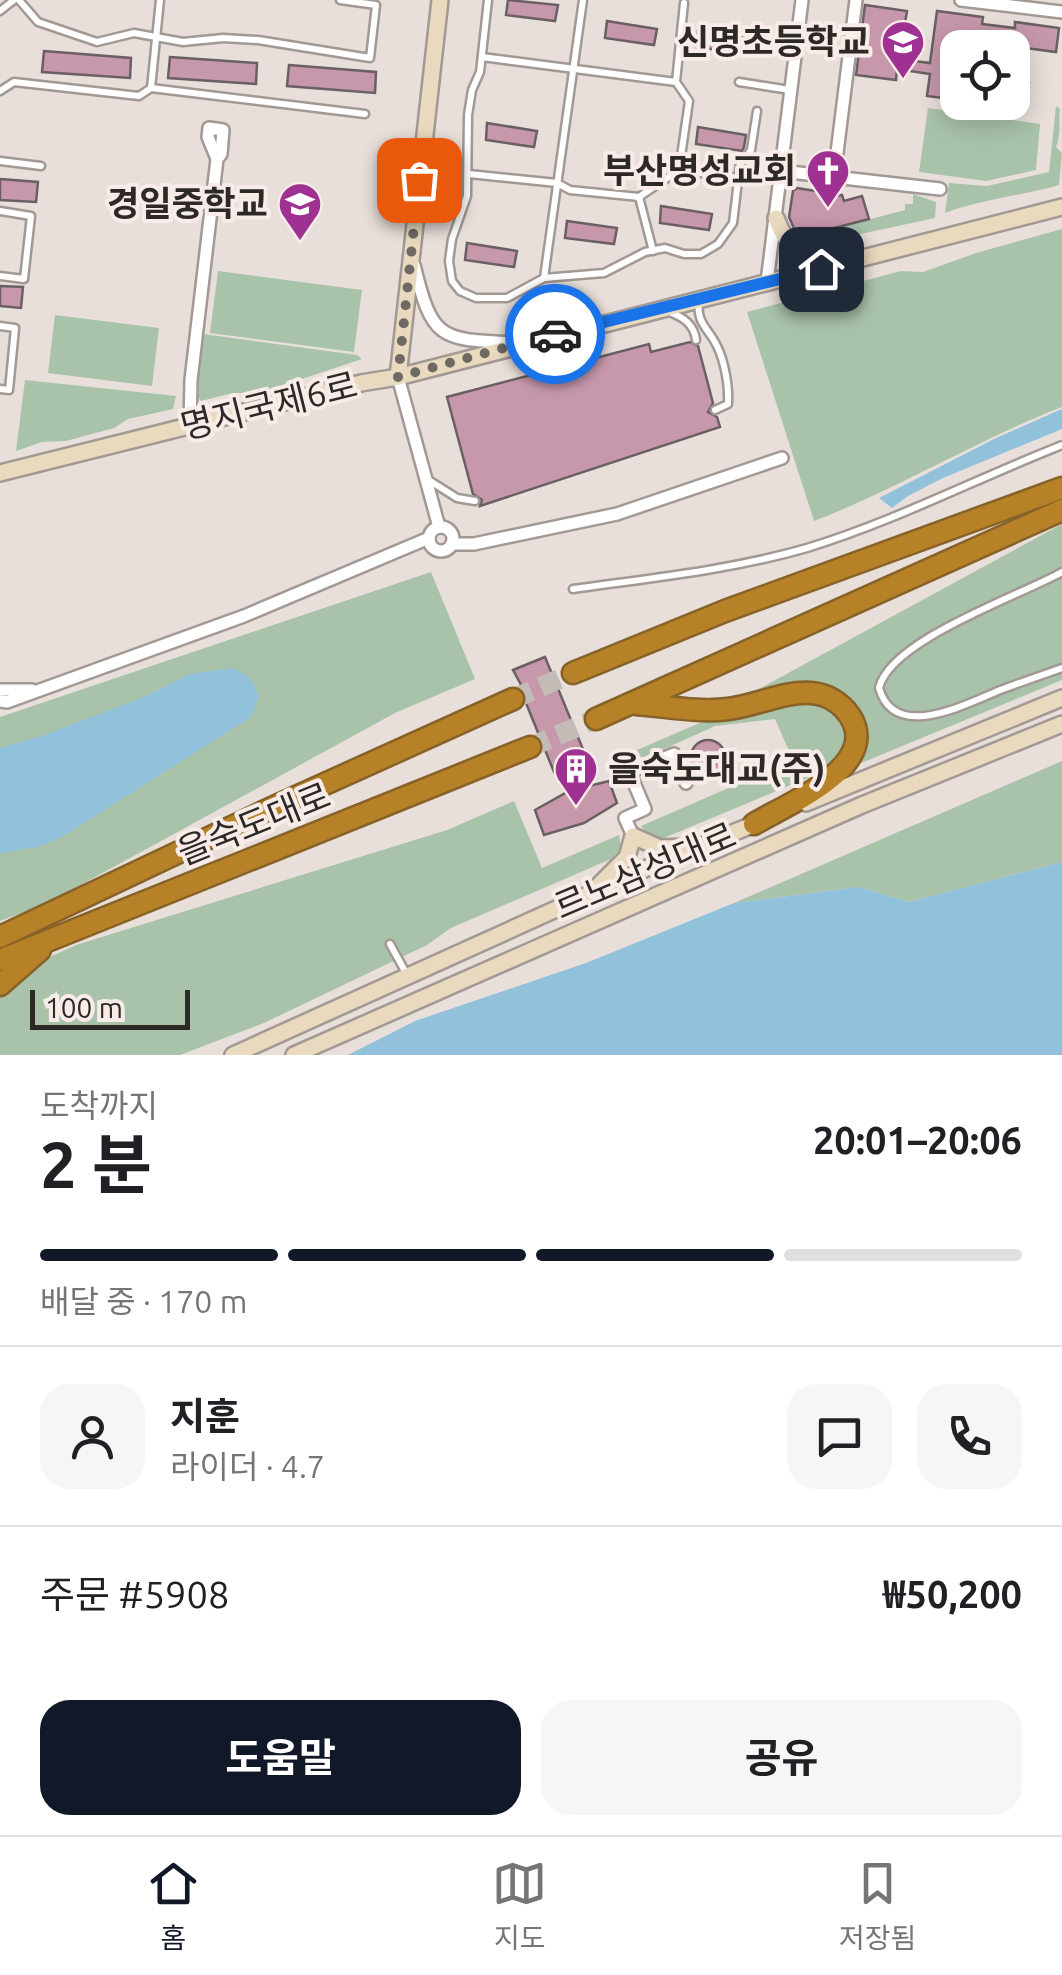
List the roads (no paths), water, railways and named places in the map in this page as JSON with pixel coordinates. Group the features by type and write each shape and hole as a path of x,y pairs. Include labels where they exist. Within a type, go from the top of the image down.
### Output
{"highway":[{"path":"574,673 743,604 1062,488"},
{"path":"596,718 1062,510"},
{"path":"629,704 726,710 808,692 822,694 845,710 856,738 847,765 754,824"},
{"name":"을숙도대로","path":"0,934 44,918 276,806 513,699"},
{"name":"을숙도대로","path":"0,960 530,747"},
{"path":"0,985 55,938"}],"main road":[{"path":"398,377 440,0"},
{"name":"명지국제6로","path":"0,473 398,377 1062,207"},
{"path":"776,218 785,240 796,252 846,263"},
{"name":"르노삼성대로","path":"232,1055 701,846 1062,698"},
{"name":"르노삼성대로","path":"294,1055 862,806 1062,724"},
{"path":"588,895 622,864 633,836 660,848 701,846"}],"street":[{"path":"766,282 802,0"},
{"path":"834,177 856,0"},
{"path":"961,0 1062,12"},
{"path":"190,426 191,380 217,159"},
{"path":"781,171 940,188"},
{"path":"410,252 426,314 442,332 463,340 522,343"},
{"path":"398,377 425,478 433,547 440,550 452,544 474,544 617,514 782,458"},
{"path":"0,701 8,702 244,616 434,532 451,532 452,544"},
{"path":"0,688 37,691"},
{"path":"633,836 625,818 646,809 628,768 674,754 686,783"}],"lane":[{"path":"0,11 16,0 38,22 97,42 134,33 183,42 258,40 370,58 376,5 340,0"},
{"path":"151,88 160,0"},
{"path":"488,0 482,57 468,116 467,196 452,240 452,282 460,291 476,298 507,298 544,278 604,272 652,250 665,248 701,254 718,244 732,223 740,164 751,150 757,111"},
{"path":"544,278 582,0"},
{"path":"679,170 689,101 676,82 684,3"},
{"path":"482,57 676,82"},
{"path":"0,91 14,82 139,96 151,88 365,114"},
{"path":"739,82 791,90"},
{"path":"0,161 41,166"},
{"path":"468,174 639,196 679,170 738,178"},
{"path":"639,196 652,250"},
{"path":"0,211 30,216 24,279 0,276"},
{"path":"700,298 697,312 718,347 729,391 728,404 715,410"},
{"path":"658,308 684,317 696,340"},
{"path":"0,326 15,328 9,390 0,389"},
{"path":"573,589 708,570 804,548 906,513 1062,445"},
{"path":"425,478 458,498 475,501"},
{"path":"1062,572 908,650 889,667 879,688 884,700 896,709 922,717 1062,668"},
{"path":"390,944 408,976"}],"water":[{"path":"1062,409 1062,429 943,478 892,508 879,498 996,438"},
{"path":"234,668 250,678 259,696 251,717 62,837 38,847 0,853 0,748 149,695 189,674"},
{"path":"1062,862 1062,1055 348,1055 415,1021 586,963 734,903 859,887 909,902"}],"tunnel":[{"path":"513,699 573,673"},
{"path":"530,747 596,719"}],"place":[{"name":"신명초등학교","path":"903,80"},
{"name":"부산명성교회","path":"828,209"},
{"name":"경일중학교","path":"300,242"},
{"name":"을숙도대교(주)","path":"576,807"}]}
